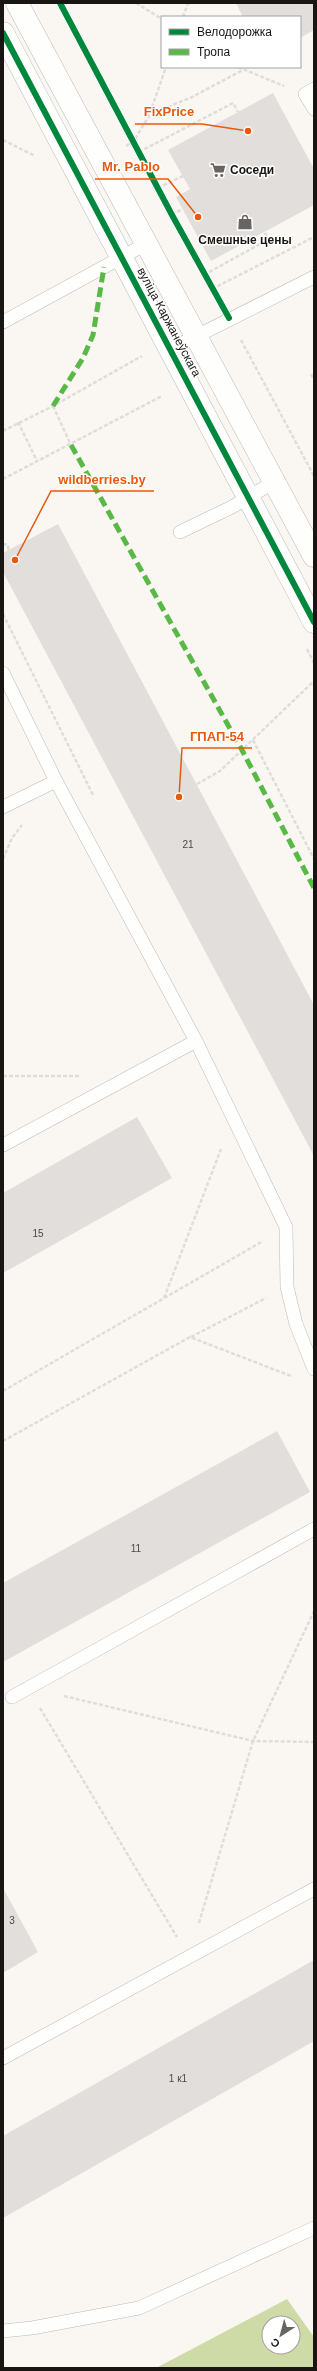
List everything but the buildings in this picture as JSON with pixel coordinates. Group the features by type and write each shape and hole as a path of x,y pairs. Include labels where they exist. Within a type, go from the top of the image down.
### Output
{"street":[{"name":"вуліца Каржанеўскага","path":"17,3 314,556"},
{"name":"вуліца Каржанеўскага","path":"3,33 314,622"}],"lane":[{"path":"309,91 314,109"},
{"path":"3,322 146,244"},
{"path":"171,349 229,318 314,277"},
{"path":"180,532 274,482"},
{"path":"3,673 56,781 196,1041 286,1227 288,1287 296,1324 314,1369"},
{"path":"3,807 56,781"},
{"path":"3,1145 196,1041"},
{"path":"12,1697 314,1529"},
{"path":"3,2058 314,1889"},
{"path":"3,2330 32,2328 139,2308 314,2228"}],"path":[{"path":"60,3 172,215 314,476"},
{"path":"136,3 161,18"},
{"path":"183,16 188,3"},
{"path":"134,141 150,114 166,68"},
{"path":"239,68 309,91"},
{"path":"150,114 192,97 242,70"},
{"path":"139,152 233,104 238,112"},
{"path":"3,140 36,157"},
{"path":"158,188 183,176"},
{"path":"172,215 182,208"},
{"path":"204,274 269,239 264,232"},
{"path":"212,289 314,237"},
{"path":"3,431 18,422 53,406 149,351"},
{"path":"311,374 314,380"},
{"path":"3,479 165,394"},
{"path":"53,406 71,444"},
{"path":"18,422 37,461"},
{"path":"3,545 7,544 9,550"},
{"path":"197,784 220,770 314,681"},
{"path":"252,740 314,859"},
{"path":"3,1076 86,1076"},
{"path":"164,1298 233,1118"},
{"path":"3,1391 286,1227"},
{"path":"3,1441 190,1337 288,1287"},
{"path":"190,1337 292,1377"},
{"path":"189,1957 253,1741 314,1611"},
{"path":"28,1688 253,1741 314,1742"},
{"path":"28,1688 189,1957"}],"green space":[{"path":"287,2299 298,2315 261,2315 261,2355 301,2355 301,2319 314,2337 314,2368 156,2368"}],"marked path":[{"path":"53,406 83,358 93,335 104,267"},
{"path":"71,445 242,750 314,888"}],"cycle path":[{"path":"60,3 172,215 229,318"},
{"path":"3,33 314,622"}],"place":[{"name":"FixPrice","path":"248,131"},
{"name":"Соседи","path":"218,170"},
{"name":"Mr. Pablo","path":"198,217"},
{"name":"Смешные цены","path":"245,222"},
{"name":"wildberries.by","path":"15,560"},
{"name":"ГПАП-54","path":"179,797"}]}
